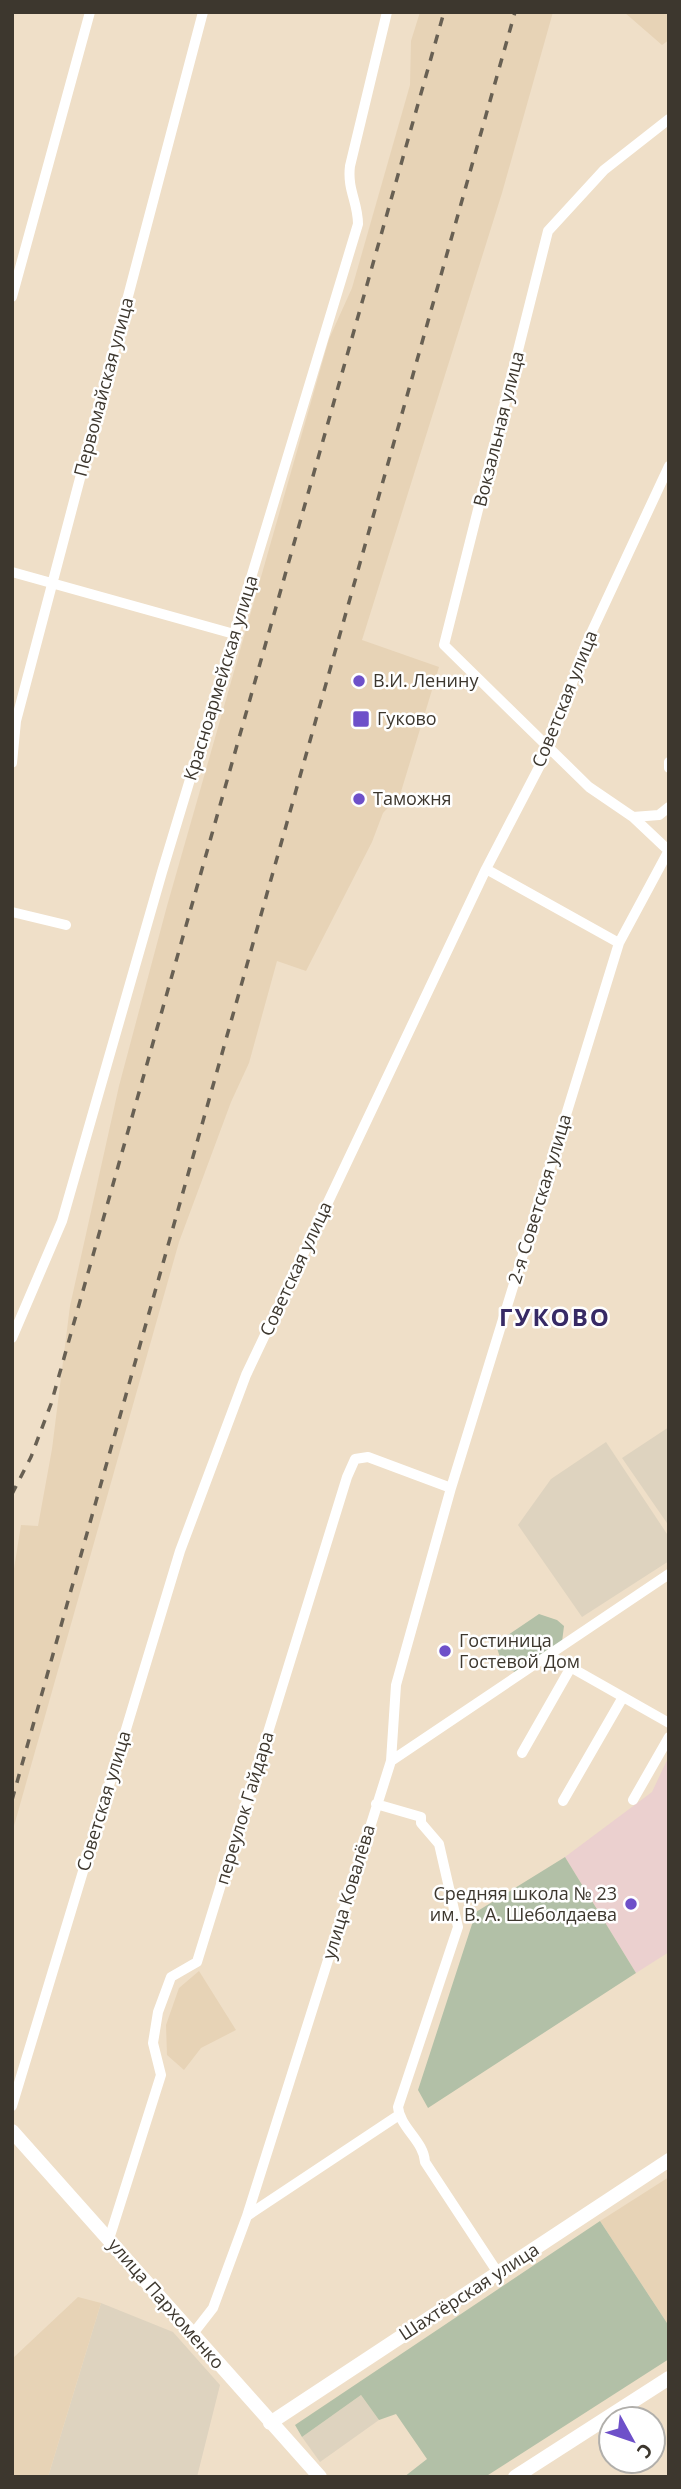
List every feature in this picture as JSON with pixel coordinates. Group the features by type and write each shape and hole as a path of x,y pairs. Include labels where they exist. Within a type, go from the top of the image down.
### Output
{"street":[{"path":"12,297 90,12"},
{"name":"Первомайская улица","path":"12,763 16,721 203,12"},
{"name":"Красноармейская улица","path":"12,1338 62,1221 162,872 358,224 358,212 348,184 350,166 387,12"},
{"name":"Вокзальная улица","path":"548,748 444,645 548,231 604,170 669,119"},
{"name":"Советская улица","path":"12,2106 180,1552 246,1375 486,869 548,748 586,644 669,466"},
{"path":"12,572 234,634"},
{"path":"548,748 589,787 633,817 668,851"},
{"path":"669,762 669,768"},
{"path":"633,817 659,815 669,807"},
{"name":"2-я Советская улица","path":"391,1760 396,1685 450,1488 619,943 668,851"},
{"path":"486,869 619,943"},
{"path":"12,912 66,925"},
{"name":"переулок Гайдара","path":"109,2239 161,2075 153,2043 158,2012 171,1977 197,1962 347,1477 355,1460 368,1457 450,1488"},
{"path":"391,1760 669,1574"},
{"path":"549,1655 669,1723"},
{"path":"522,1754 571,1667"},
{"path":"564,1801 623,1697"},
{"path":"633,1800 669,1737"},
{"name":"улица Ковалёва","path":"192,2335 213,2308 247,2216 391,1760"},
{"path":"376,1804 421,1817 421,1823 439,1844 450,1880 457,1927 398,2107 398,2115 425,2154 425,2162 498,2273"},
{"path":"247,2216 398,2115"},
{"name":"улица Пархоменко","path":"12,2131 320,2477"},
{"name":"Шахтёрская улица","path":"270,2423 669,2160"},
{"path":"515,2477 669,2378"}],"shaded area":[{"path":"420,12 553,12 502,193 362,640 439,667 400,795 383,813 372,842 306,971 277,961 249,1063 231,1102 179,1242 12,1833 12,1581 21,1525 38,1526 52,1449 70,1306 119,1086 167,906 329,339 352,288 410,85 411,41"},
{"path":"624,12 669,12 669,40 662,45"},
{"path":"669,1427 669,1526 622,1458"},
{"path":"606,1442 669,1537 669,1561 582,1617 518,1525 551,1479"},
{"name":"Средняя школа № 23 им. В. А. Шеболдаева","path":"669,1756 669,1952 636,1973 565,1857 652,1792"},
{"path":"199,1971 236,2030 201,2048 184,2070 167,2055 166,2025 179,1988"},
{"path":"669,2177 669,2326 600,2221"},
{"path":"78,2297 101,2303 48,2477 12,2477 12,2359"},
{"path":"101,2303 173,2332 220,2385 197,2477 48,2477"},
{"path":"361,2395 379,2420 320,2462 302,2437"}],"green space":[{"path":"539,1614 557,1620 564,1626 562,1642 515,1672 503,1667 497,1648 499,1641"},
{"path":"565,1857 636,1973 428,2108 418,2090 476,1912"},
{"path":"600,2221 669,2326 669,2359 485,2477 404,2477 427,2459 396,2414 379,2420 361,2395 302,2437 295,2425"}],"railway":[{"path":"12,1494 31,1457 51,1404 444,12"},
{"path":"12,1800 515,12"}],"place":[{"name":"В.И. Ленину","path":"359,681"},
{"name":"Гуково","path":"361,719"},
{"name":"Таможня","path":"359,799"},
{"name":"Гостиница Гостевой Дом","path":"445,1651"},
{"name":"Средняя школа № 23 им. В. А. Шеболдаева","path":"631,1904"}],"district":[{"name":"ГУКОВО","path":"555,1318"}]}
